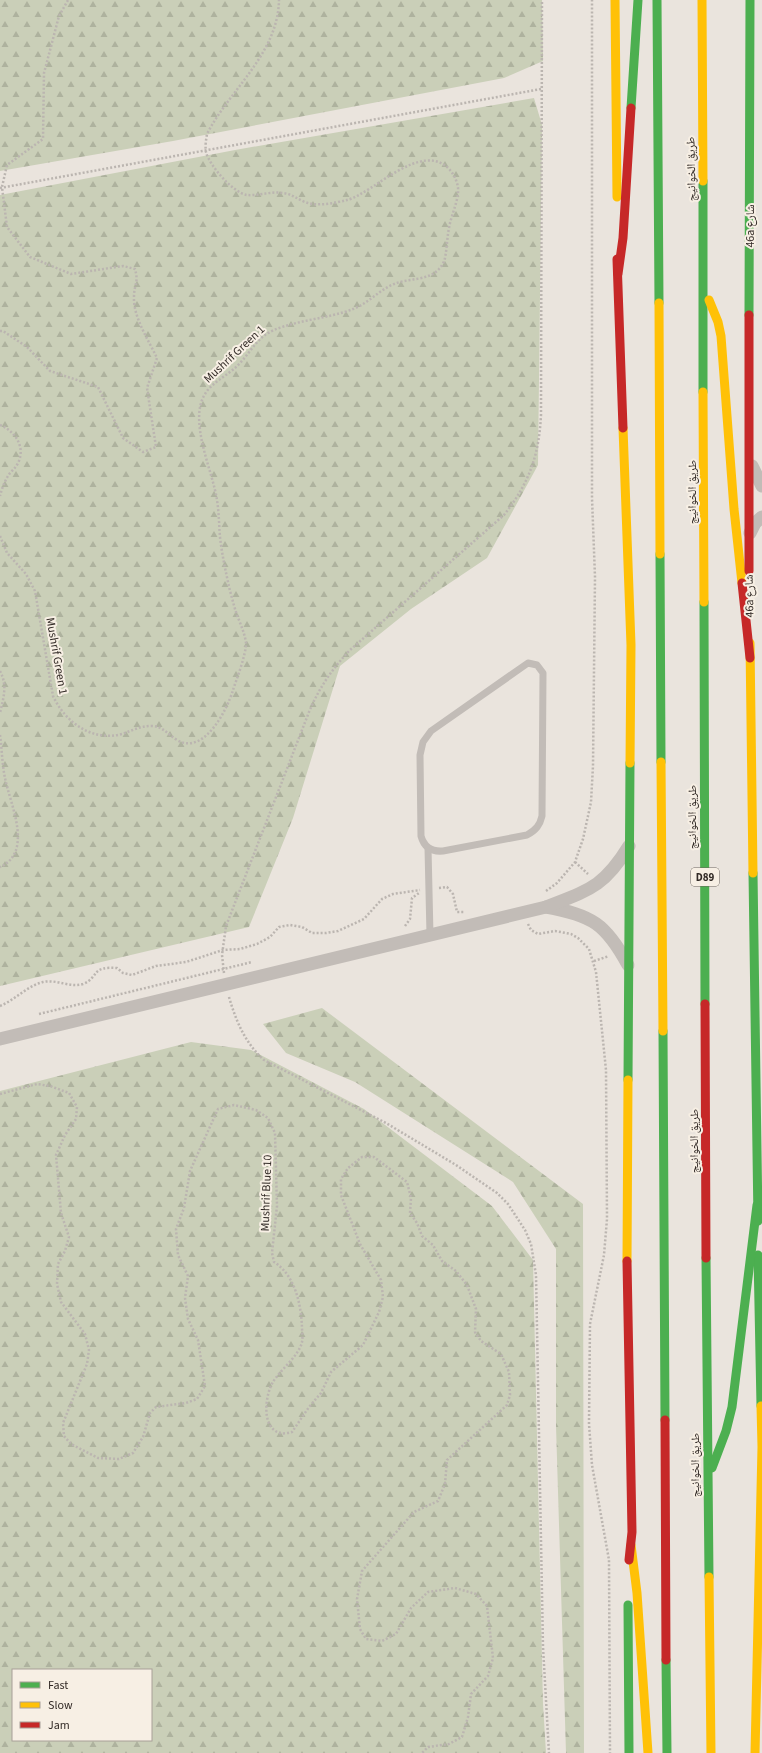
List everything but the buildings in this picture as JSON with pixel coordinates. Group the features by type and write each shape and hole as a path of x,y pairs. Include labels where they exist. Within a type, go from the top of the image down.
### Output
{"main road":[{"path":"615,0 618,274 630,592 630,968 627,1276 631,1545 637,1593 648,1753"},
{"path":"618,274 624,238 638,0"},
{"path":"657,0 666,1753"},
{"name":"طريق الخوانيج","path":"702,0 707,1478 711,1753"},
{"name":"46a شارع","path":"750,658 748,453 754,9"},
{"path":"704,292 713,308 722,336 734,509 750,658 753,958 762,1447 759,1708 755,1753"},
{"path":"751,810 762,819"},
{"path":"753,958 762,937"},
{"path":"707,1478 722,1444 732,1407 757,1205"},
{"path":"629,1753 628,1575 631,1545"}],"street":[{"name":"46a شارع","path":"748,453 754,473 762,486"},
{"path":"749,535 755,523 762,517"},
{"path":"0,1039 226,983 546,907 588,890 598,884 614,869 630,843"},
{"path":"546,907 576,913 594,922 609,934 630,968"}],"lane":[{"path":"428,848 432,851 443,851 527,835 537,828 542,816 543,677 537,665 532,663 523,665 431,731 423,742 420,755 421,836 424,845 428,848 430,935"}],"path":[{"path":"0,331 3,331 27,347 50,371 98,387 123,438 143,452 156,447 147,388 157,358 138,320 134,297 138,280 136,269 123,266 71,274 30,257 8,227 1,188 7,165 43,139 44,73 59,16 68,0"},
{"path":"206,150 207,134 211,127 270,42 277,23 279,0"},
{"path":"542,0 541,415 538,446 534,462 522,490 504,515 350,650 322,685 309,712 226,926 223,950 223,969 240,1029 254,1052 264,1060 386,1123 456,1165 497,1193 508,1204 525,1230 531,1244 536,1275 543,1647 549,1753"},
{"path":"544,892 557,883 572,868 575,862 588,821 592,783 595,576 592,498 592,0"},
{"path":"1,188 541,89"},
{"name":"Mushrif Green 1","path":"0,536 7,553 26,574 35,590 53,696 57,705 68,720 84,730 101,735 117,735 140,727 153,726 165,730 177,740 184,742 198,742 209,734 230,698 246,648 245,638 238,618 225,567 215,486 204,448 200,420 200,406 202,398 211,386 237,366 260,340 272,331 350,310 372,299 391,285 430,276 437,272 445,259 449,229 458,192 455,177 451,171 438,162 431,161 408,166 398,170 366,192 345,200 315,205 307,203 287,193 243,194 232,188 211,162 206,150"},
{"path":"0,425 13,433 18,440 20,449 20,457 17,465 6,480 0,496"},
{"path":"0,671 4,683 5,693 0,713"},
{"path":"0,735 4,774 19,834 18,847 15,853 6,864 0,867"},
{"path":"0,1006 10,1002 29,988 42,983 53,981 72,985 81,984 89,981 96,971 102,968 117,968 123,973 132,975 156,966 186,962 223,950 240,949 258,944 270,936 279,927 290,925 302,927 312,933 338,931 364,919 382,899 393,894 429,888 447,887 453,894 457,912 466,912"},
{"path":"402,928 406,926 410,920 412,898 429,888"},
{"path":"524,913 528,926 531,930 538,934 563,932 571,934 584,943 594,961 599,996 606,1070 607,1219 604,1255 590,1324 590,1424 592,1465 610,1575 610,1753"},
{"path":"35,1015 254,962"},
{"name":"Mushrif Blue 10","path":"0,1094 38,1084 50,1086 69,1093 77,1107 76,1119 64,1135 56,1155 61,1213 69,1237 65,1251 58,1264 57,1284 61,1302 85,1334 89,1350 87,1364 63,1423 64,1436 71,1444 98,1458 119,1459 133,1453 143,1437 150,1413 156,1407 186,1403 197,1399 205,1386 198,1340 188,1319 185,1298 188,1276 178,1256 176,1229 184,1208 190,1171 218,1109 234,1105 256,1110 268,1118 275,1133 277,1206 272,1253 274,1262 283,1268 292,1282 301,1307 302,1336 302,1343 295,1354 272,1382 267,1403 267,1420 272,1429 280,1433 292,1432 309,1407 321,1393 331,1372 363,1344 378,1312 383,1297 381,1280 360,1244 340,1195 341,1179 348,1168 362,1156 374,1157 407,1182 411,1198 410,1213 417,1223 422,1236 433,1246 442,1261 456,1271 467,1285 476,1309 475,1332 480,1341 501,1354 509,1372 510,1394 506,1406 448,1460 445,1484 438,1501 414,1512 362,1571 357,1599 360,1629 366,1639 382,1641 396,1634 411,1608 428,1592 455,1588 476,1594 487,1606 493,1658 488,1676 471,1694 468,1717 462,1737 449,1744 428,1747 422,1753"}],"green space":[{"path":"0,0 542,0 543,61 504,78 173,141 0,171"},
{"path":"534,98 542,125 538,465 487,558 411,609 340,666 293,818 249,927 0,986 0,195 235,150"},
{"path":"322,1008 583,1204 584,1753 566,1753 556,1426 556,1249 513,1182 355,1082 286,1053 263,1024"},
{"path":"191,1042 251,1050 364,1109 492,1206 533,1260 543,1704 546,1753 0,1753 0,1091"}],"traffic: fast":[{"path":"631,108 638,0"},
{"path":"657,0 659,303"},
{"path":"749,315 750,0"},
{"path":"703,181 703,392"},
{"path":"660,554 661,762"},
{"path":"704,602 705,1004"},
{"path":"628,1080 630,763"},
{"path":"753,873 758,1221"},
{"path":"663,1031 665,1420"},
{"path":"712,1468 726,1431 732,1407 757,1205"},
{"path":"758,1255 761,1406"},
{"path":"706,1258 709,1577"},
{"path":"628,1605 629,1753"},
{"path":"666,1660 667,1753"}],"traffic: slow":[{"path":"615,0 617,197"},
{"path":"702,0 703,181"},
{"path":"709,300 718,322 721,336 734,509 742,583"},
{"path":"659,303 660,554"},
{"path":"703,392 704,602"},
{"path":"623,428 631,645 630,763"},
{"path":"750,643 753,873"},
{"path":"661,762 663,1031"},
{"path":"627,1261 628,1080"},
{"path":"755,1753 762,1447 761,1406"},
{"path":"631,1545 637,1593 648,1753"},
{"path":"709,1577 711,1753"}],"traffic: jam":[{"path":"618,274 623,238 631,108"},
{"path":"617,259 623,428"},
{"path":"749,315 749,571"},
{"path":"742,583 750,658"},
{"path":"705,1004 706,1258"},
{"path":"627,1261 632,1532 629,1560"},
{"path":"665,1420 666,1660"}]}
